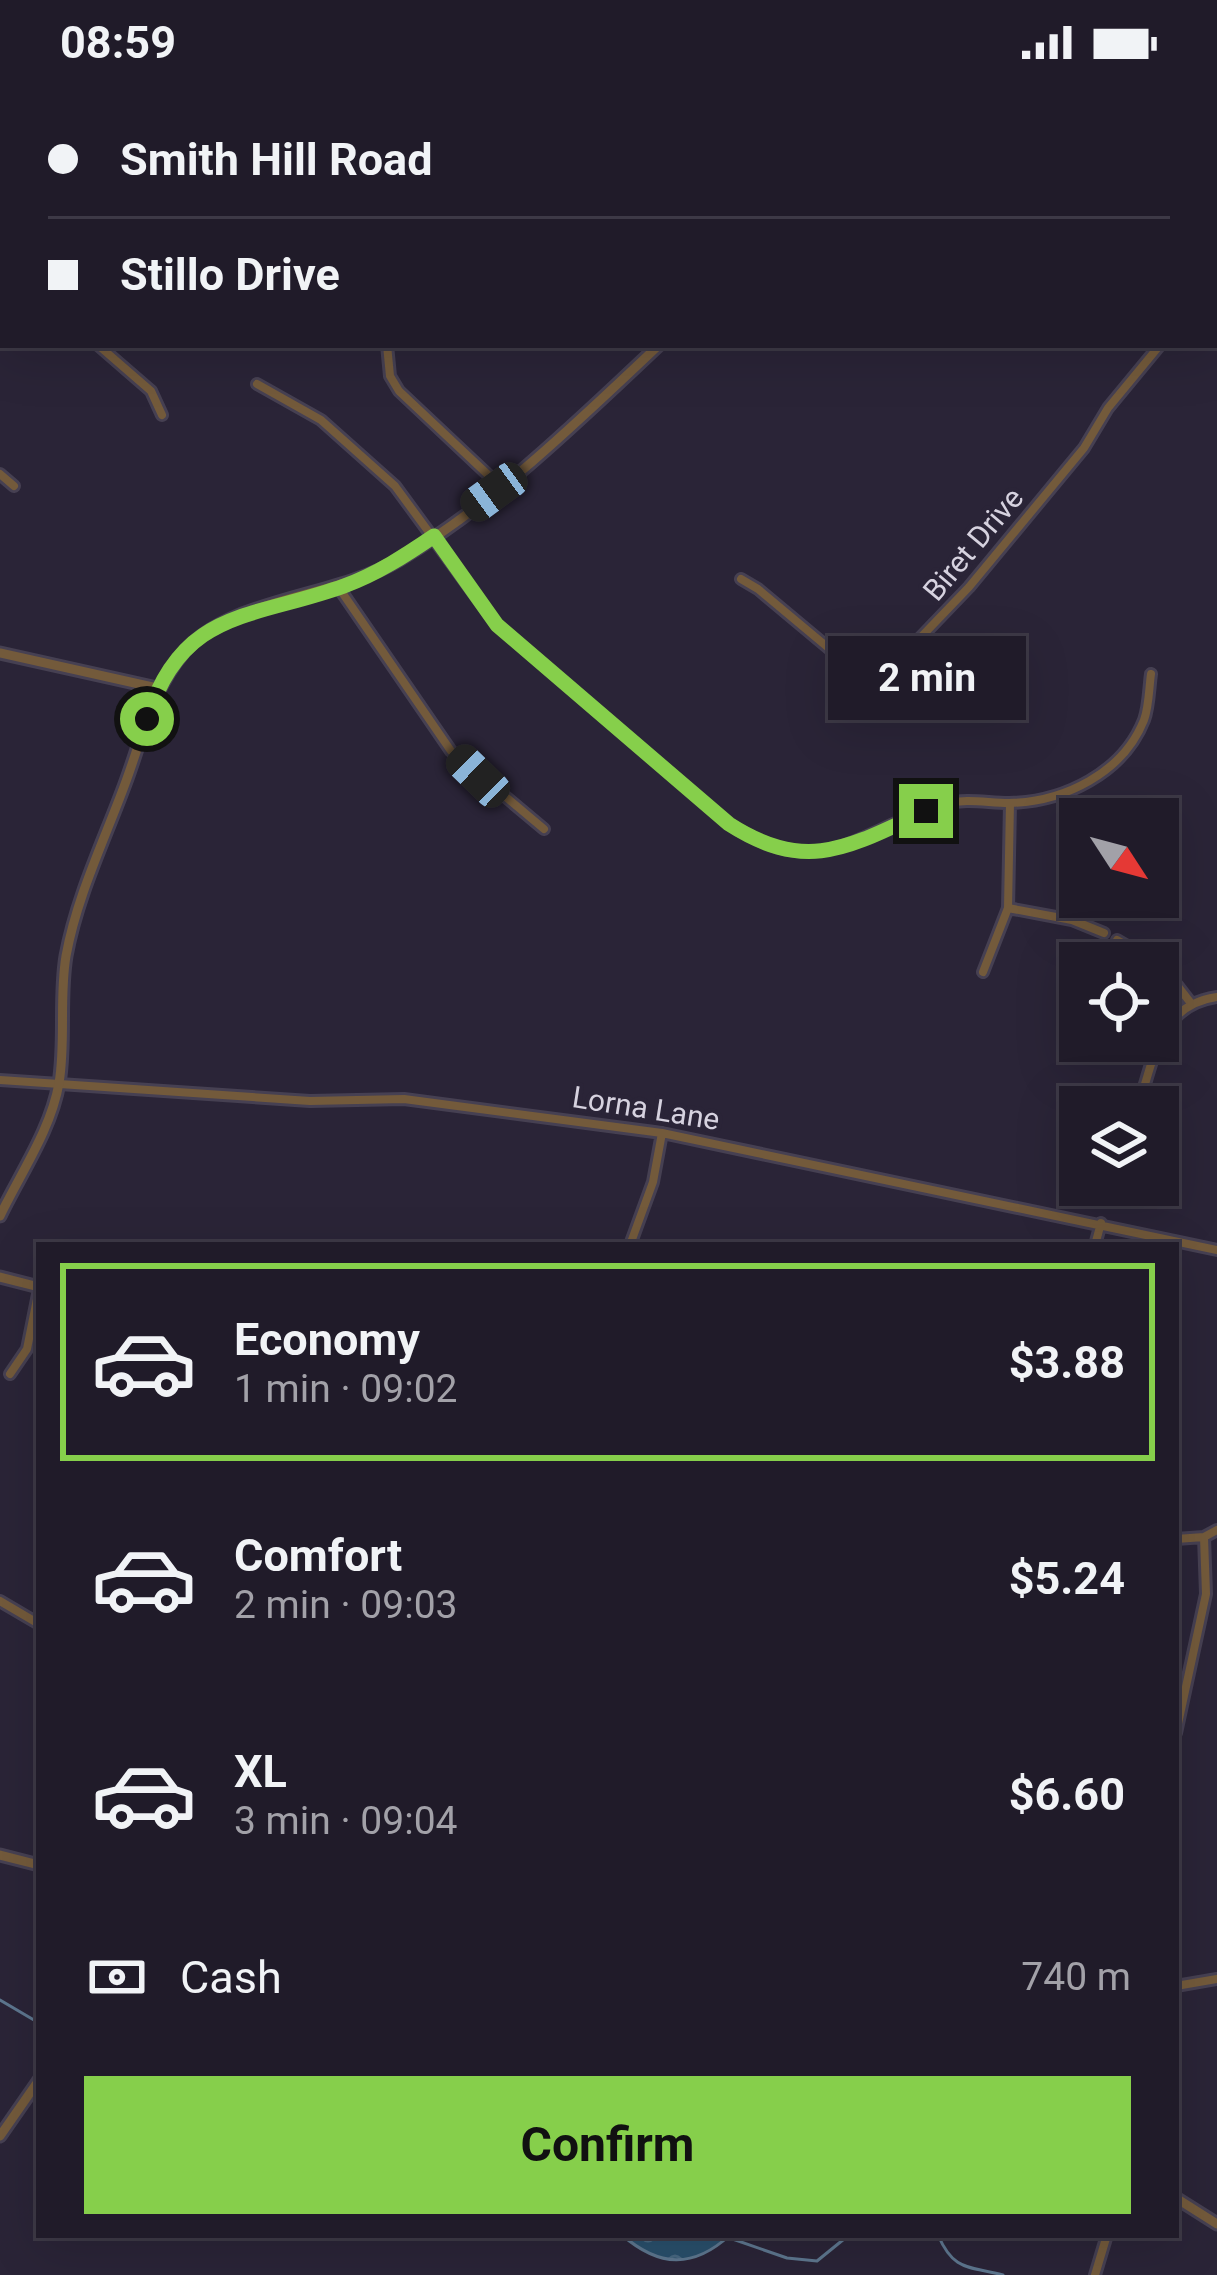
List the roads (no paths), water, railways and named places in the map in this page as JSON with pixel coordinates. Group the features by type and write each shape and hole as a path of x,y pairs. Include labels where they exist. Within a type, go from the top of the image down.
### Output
{"street":[{"path":"101,348 151,391 162,416"},
{"path":"387,348 390,376 399,391 501,487"},
{"path":"0,1216 38,1141 59,1084 65,959 74,922 157,688 186,649 227,620 339,588 400,559 544,452 655,348"},
{"name":"Biret Drive","path":"741,580 874,686 969,587 1084,448 1108,408 1158,348"},
{"path":"257,384 321,420 394,486 497,625 729,824 760,844 789,853 830,850 950,803 1010,803 1067,793 1090,782 1120,756 1144,720 1151,674"},
{"path":"0,474 14,485"},
{"path":"339,588 452,751 544,829"},
{"path":"0,653 157,688"},
{"path":"983,972 1008,908 1010,803"},
{"path":"1008,908 1072,920 1104,933"},
{"path":"1117,940 1163,967 1190,1002"},
{"path":"1145,1086 1174,1016 1190,1002 1217,997"},
{"name":"Lorna Lane","path":"0,1080 310,1101 404,1099 662,1133 1217,1250"},
{"path":"631,1242 653,1182 662,1133"},
{"path":"1096,1242 1101,1223"},
{"path":"0,1277 36,1287"},
{"path":"10,1374 27,1349 36,1303"},
{"path":"1179,1539 1204,1537 1217,1530"},
{"path":"1179,1719 1206,1594 1204,1537"},
{"path":"0,1601 36,1622"},
{"path":"0,1855 36,1864"},
{"path":"1179,1985 1217,1978"},
{"path":"0,2136 36,2084"},
{"path":"1179,2200 1217,2224"},
{"path":"1095,2275 1106,2238"}],"water":[{"path":"626,2238 726,2238 703,2254 676,2260"}],"waterway":[{"path":"0,2000 36,2021"},
{"path":"730,2238 787,2258 817,2261 845,2238"},
{"path":"940,2238 957,2262 1003,2275"}]}
